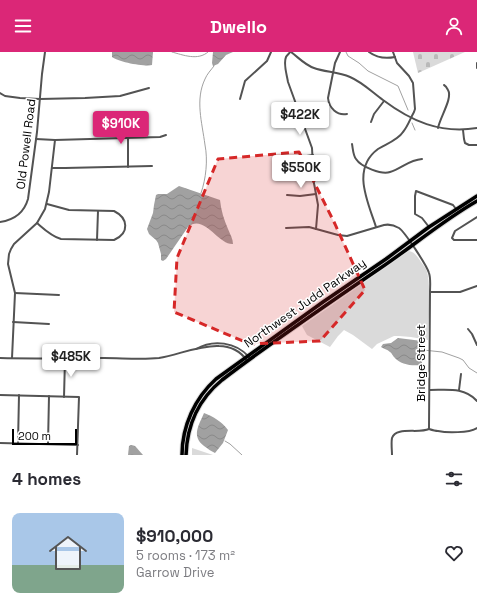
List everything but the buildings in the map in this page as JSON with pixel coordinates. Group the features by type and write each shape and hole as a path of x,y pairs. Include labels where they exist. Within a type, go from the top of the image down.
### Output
{"highway":[{"name":"Northwest Judd Parkway","path":"411,243 429,227 477,196"},
{"name":"Northwest Judd Parkway","path":"186,455 187,439 195,414 202,402 217,383 323,302 386,259 477,201"},
{"name":"Northwest Judd Parkway","path":"182,455 182,443 192,411 205,390 216,379 248,358"}],"street":[{"name":"Old Powell Road","path":"0,222 15,218 26,206 36,138 45,52"},
{"path":"240,99 245,80 267,61 271,52"},
{"path":"316,229 318,205 313,178 313,155 287,75 285,63 286,57 291,52 307,65 314,68 350,76 400,112 419,122 438,128 463,130 477,128"},
{"path":"340,52 335,63 328,98 332,109 338,113 347,114"},
{"path":"369,52 374,56 381,58 395,57"},
{"path":"376,227 364,187 363,178 365,166 369,158 375,152 403,133 414,112 415,105 413,83 409,76 399,66 393,52"},
{"path":"477,63 477,68"},
{"path":"438,128 450,96 444,84"},
{"path":"0,93 9,97 40,99 85,98 120,96 149,88"},
{"path":"371,122 374,114 384,101"},
{"path":"128,123 128,167"},
{"path":"286,126 297,126 303,124"},
{"path":"463,130 465,143 468,145 477,145"},
{"path":"36,138 55,140 160,137 166,135"},
{"path":"12,358 14,293 8,264 9,254 14,244 37,223 47,204 55,140"},
{"path":"352,144 355,158 360,163 381,172 387,173 415,159 422,159"},
{"path":"288,160 313,155"},
{"path":"52,168 152,166"},
{"path":"429,227 422,218 415,214 416,191 453,205 456,209"},
{"path":"287,195 300,196 316,194"},
{"path":"37,223 56,237 61,238 114,240 123,234 125,223 123,218 114,211 69,210 47,204"},
{"path":"97,240 98,211"},
{"path":"477,218 455,231 452,238 454,240 477,240"},
{"name":"Bridge Street","path":"286,228 309,227 347,236 387,224 402,231 411,243 427,268 430,279 429,428"},
{"path":"430,292 460,292 477,286"},
{"path":"14,293 59,295"},
{"path":"13,322 49,324"},
{"path":"468,329 477,345"},
{"path":"0,358 158,358 209,344 224,343 243,351 248,358"},
{"path":"64,397 65,359"},
{"path":"459,390 461,374"},
{"path":"430,390 459,390 467,392 477,401"},
{"path":"0,395 78,397 77,455"},
{"path":"18,443 19,395"},
{"path":"48,444 49,396"},
{"path":"392,455 393,438 395,434 402,431 425,431 429,428 438,431 464,432 477,428"},
{"path":"0,443 78,445"}],"highlighted area":[{"path":"299,152 335,224 365,290 320,341 250,344 174,312 177,258 218,159"}],"green space":[{"path":"413,52 465,52 418,73"},
{"path":"409,251 414,253 418,258 426,269 428,275 428,340 394,336 377,344 372,349 344,330 330,347 307,335 302,326"},
{"path":"381,264 382,265 378,268 276,339 328,300"},
{"path":"192,448 213,455 192,455"}],"water":[{"path":"112,52 153,52 152,65 138,65 120,61 112,57"},
{"path":"213,52 233,52 226,55 218,64 213,66"},
{"path":"179,186 220,200 223,215 233,244 222,240 205,226 194,224 188,227 166,259 163,261 161,260 158,243 149,234 147,229 153,213 156,195 167,194"},
{"path":"398,338 422,341 422,365 410,365 403,363 397,360 389,351 381,347 383,344 391,343"},
{"path":"204,413 223,424 228,430 223,443 215,453 204,446 198,438 197,430"},
{"path":"129,446 135,446 143,455 128,455"}],"waterway":[{"path":"172,52 195,57 204,55 208,52"},
{"path":"346,52 348,56 368,71 398,86 408,110"},
{"path":"201,193 205,176 206,151 200,111 200,95 206,77 214,66"},
{"path":"412,123 415,130"},
{"path":"423,350 442,352 459,358 463,360 469,368 477,373"},
{"path":"225,441 242,455"}]}
